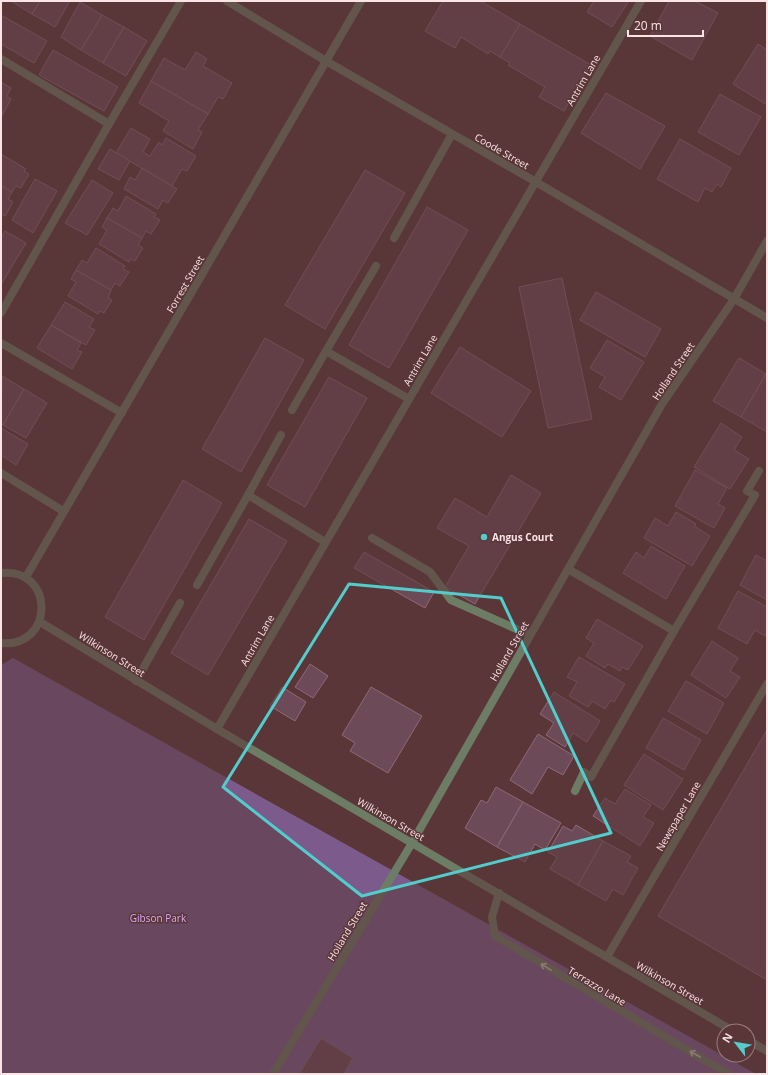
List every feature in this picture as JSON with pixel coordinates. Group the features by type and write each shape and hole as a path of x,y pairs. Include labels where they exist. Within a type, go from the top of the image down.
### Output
{"street":[{"path":"1,313 181,1"},
{"name":"Coode Street","path":"227,1 326,61 767,318"},
{"name":"Forrest Street","path":"26,577 361,1"},
{"name":"Antrim Lane","path":"217,729 641,1"},
{"path":"1,59 109,124"},
{"path":"394,238 452,134"},
{"name":"Holland Street","path":"273,1074 412,843 662,404 734,299 767,241"},
{"path":"292,410 376,266"},
{"path":"1,343 122,413"},
{"path":"326,351 409,399"},
{"path":"197,585 281,435"},
{"path":"575,791 584,772 591,777 674,631 754,495 747,491 759,471"},
{"path":"1,473 64,511"},
{"path":"248,495 325,542"},
{"path":"372,538 430,572 451,600 530,635"},
{"path":"568,569 674,631"},
{"path":"1,573 15,573 26,577 40,596 43,607 40,622 37,628 29,636 9,644 1,643"},
{"path":"136,681 180,603"},
{"name":"Wilkinson Street","path":"40,622 217,729 719,1023"},
{"name":"Newspaper Lane","path":"607,957 767,684"},
{"name":"Terrazzo Lane","path":"499,893 492,917 495,936 728,1074"},
{"path":"756,1045 767,1051"}],"highlighted area":[{"path":"349,584 501,598 611,833 362,896 223,787"}],"green space":[{"name":"Gibson Park","path":"13,658 716,1052 716,1063 736,1063 756,1074 1,1074 1,665"}],"building":[{"path":"11,1 40,1 32,14"},
{"path":"40,1 70,1 55,27 32,14"},
{"path":"443,1 480,1 520,24 500,57 490,51 488,54 461,37 455,48 425,31"},
{"path":"594,1 629,1 612,27 587,12"},
{"path":"669,1 695,1 718,13 692,60 650,36"},
{"path":"80,2 102,15 81,50 61,37"},
{"path":"1,15 47,41 34,63 1,44"},
{"path":"102,15 124,27 103,63 81,50"},
{"path":"520,24 591,65 564,111 539,97 545,87 508,65 510,63 500,57"},
{"path":"124,27 147,41 126,76 103,63"},
{"path":"758,44 767,50 767,105 733,84"},
{"path":"53,50 118,87 104,111 39,75"},
{"path":"196,52 207,59 203,66 232,83 223,99 218,97 208,114 151,81 164,58 185,70"},
{"path":"151,81 208,114 198,130 202,132 193,149 163,131 169,121 139,103"},
{"path":"1,82 11,88 7,96 11,99 2,116"},
{"path":"606,93 665,126 640,169 581,133"},
{"path":"720,94 761,117 739,155 698,132"},
{"path":"131,128 150,139 143,152 150,156 159,142 162,145 166,138 196,156 187,171 182,169 172,186 116,153"},
{"path":"680,139 731,168 721,187 717,184 712,192 705,188 698,202 657,179"},
{"path":"110,149 130,161 119,180 98,169"},
{"path":"1,154 26,169 24,171 29,174 21,188 16,186 12,192 1,186"},
{"path":"142,168 177,189 168,203 163,200 158,209 124,189 130,177 135,180"},
{"path":"365,170 405,193 325,329 285,305"},
{"path":"35,179 57,191 33,233 12,220"},
{"path":"92,180 113,193 87,235 65,223"},
{"path":"1,186 12,192 8,199 13,202 5,216 1,214"},
{"path":"126,196 156,214 154,217 160,220 151,234 146,231 142,238 107,218 113,208 118,211"},
{"path":"427,207 468,230 389,368 349,345"},
{"path":"107,218 142,238 138,245 143,248 135,261 131,259 129,262 99,244 107,230 102,227"},
{"path":"5,231 26,243 1,283 1,238"},
{"path":"96,248 125,266 123,269 129,272 120,286 115,283 111,290 76,270 82,260 87,263"},
{"path":"76,270 111,290 108,298 112,300 104,313 100,311 98,314 68,296 76,282 71,279"},
{"path":"562,278 592,419 548,428 519,287"},
{"path":"596,292 661,329 645,357 580,320"},
{"path":"65,302 94,319 89,327 95,330 86,345 51,325"},
{"path":"51,325 81,343 77,350 82,352 72,369 37,348"},
{"path":"265,338 304,360 241,472 202,449"},
{"path":"607,340 644,362 621,400 599,387 605,377 590,368"},
{"path":"460,347 531,391 502,437 431,393"},
{"path":"739,358 766,374 741,417 713,401"},
{"path":"767,374 767,432 741,417"},
{"path":"2,376 24,389 3,425 1,424"},
{"path":"329,377 367,398 305,507 267,485"},
{"path":"24,389 47,403 26,438 3,425"},
{"path":"721,423 742,437 734,450 749,459 730,489 694,467"},
{"path":"1,428 28,444 16,465 1,455"},
{"path":"695,470 727,488 718,504 725,508 714,528 675,506"},
{"name":"Angus Court","path":"511,475 541,493 475,604 445,587 469,546 437,528 455,498 487,517"},
{"path":"183,480 222,503 144,640 105,617"},
{"path":"676,512 696,524 694,526 710,536 692,566 644,538 655,518 668,526"},
{"path":"249,519 287,541 208,675 171,653"},
{"path":"651,546 685,566 666,599 623,573 636,552 644,558"},
{"path":"364,552 434,592 425,608 354,568"},
{"path":"756,555 767,561 767,600 740,585"},
{"path":"738,591 767,607 767,632 765,636 755,630 747,644 718,628"},
{"path":"597,619 643,646 628,670 622,667 620,671 608,664 605,668 586,656 594,643 586,638"},
{"path":"712,641 738,658 730,671 740,677 726,698 691,675"},
{"path":"579,657 625,684 614,702 611,700 605,709 592,701 588,707 569,696 577,682 567,677"},
{"path":"310,664 328,676 313,698 295,687"},
{"path":"686,681 724,703 707,734 668,711"},
{"path":"282,687 306,702 295,721 270,706"},
{"path":"371,687 422,716 388,773 350,751 355,743 342,735"},
{"path":"554,692 600,721 587,742 573,733 565,747 546,735 554,723 540,714"},
{"path":"663,718 701,740 684,770 646,748"},
{"path":"767,730 767,980 658,916"},
{"path":"538,734 574,756 563,775 548,767 532,794 510,780"},
{"path":"644,754 683,779 663,810 624,785"},
{"path":"496,787 523,802 497,847 465,828 481,800 487,803"},
{"path":"625,789 651,805 643,817 654,823 640,846 593,816 605,798 615,804"},
{"path":"523,802 561,823 545,850 535,844 525,862 497,847"},
{"path":"576,825 603,841 578,885 550,869 557,857 548,852 563,826 572,831"},
{"path":"603,841 631,856 627,862 638,868 623,895 613,889 606,901 578,885"},
{"path":"321,1038 353,1058 344,1074 299,1074"}],"place":[{"name":"Angus Court","path":"484,537"}]}
